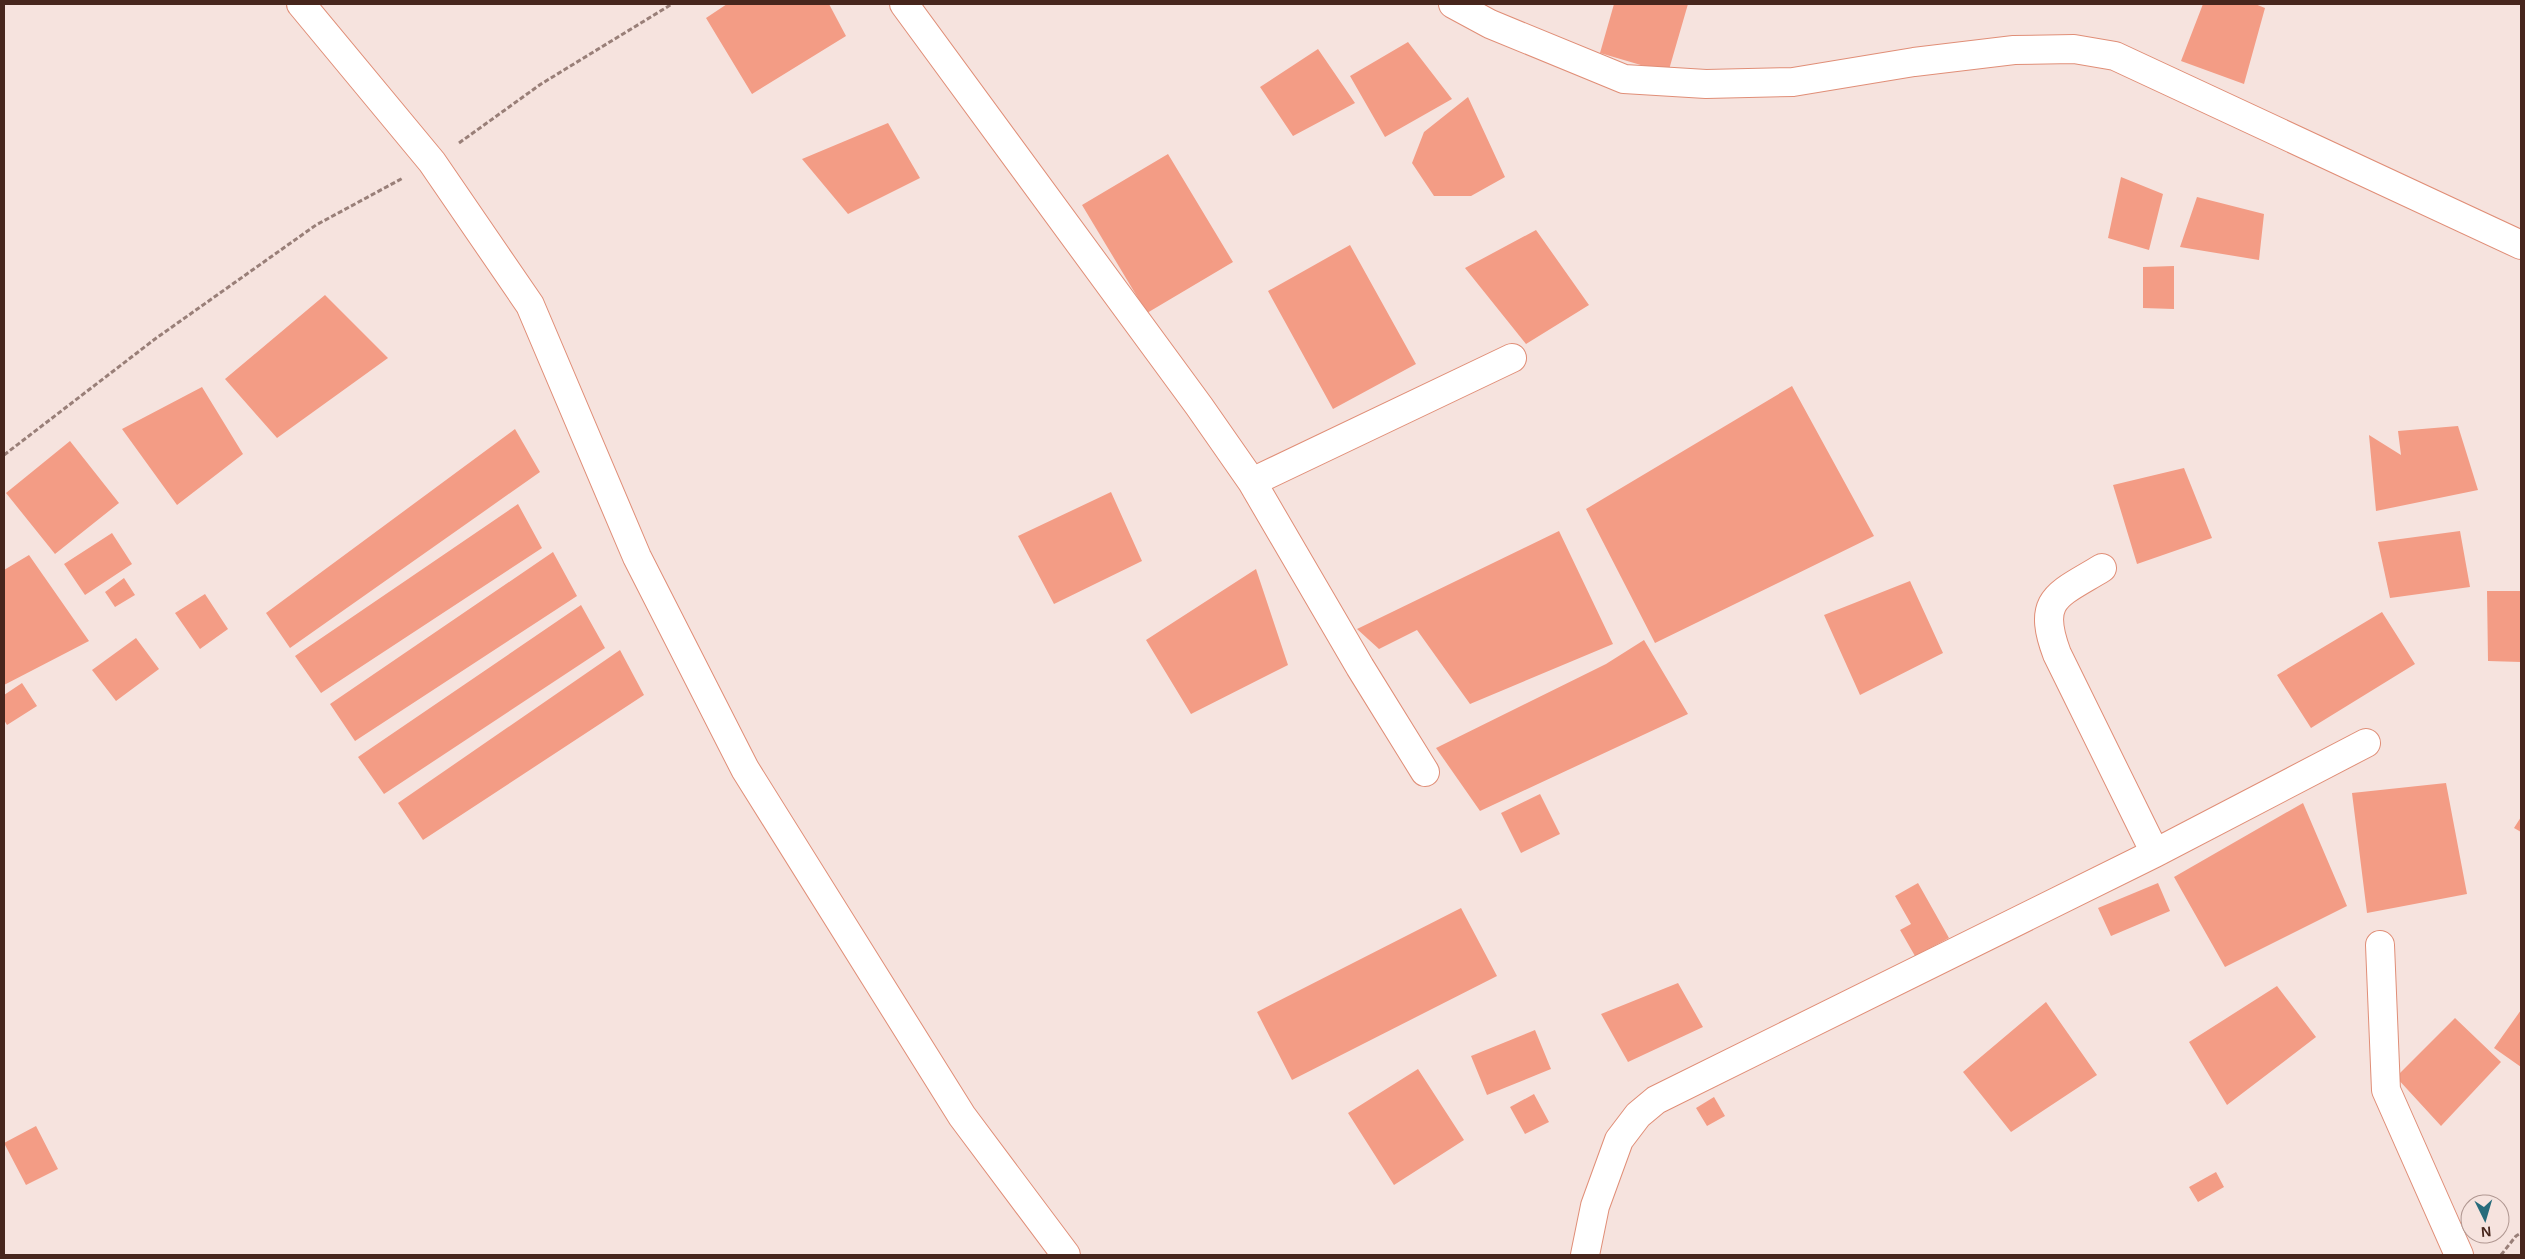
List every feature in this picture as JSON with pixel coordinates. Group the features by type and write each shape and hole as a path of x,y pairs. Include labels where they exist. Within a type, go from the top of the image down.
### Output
{"street":[{"path":"301,4 432,162 530,305 637,557 745,769 962,1116 1066,1255"},
{"path":"904,4 1199,406 1252,482 1360,667 1425,772"},
{"path":"1452,4 1490,24 1624,79 1706,84 1793,82 1914,62 2014,50 2074,49 2115,56 2521,245"},
{"path":"1252,482 1512,358"},
{"path":"2102,568 2067,589 2051,604 2048,619 2049,634 2057,654 2155,853"},
{"path":"1585,1255 1595,1206 1619,1140 1638,1116 1656,1100 2155,853 2366,743"},
{"path":"2380,945 2386,1090 2459,1255"}],"path":[{"path":"4,455 155,339 316,225 432,162 541,84 672,4"},
{"path":"2501,1255 2521,1233"}],"building":[{"path":"727,4 829,4 846,36 752,94 706,18"},
{"path":"1614,4 1688,4 1668,73 1600,53"},
{"path":"2203,4 2255,4 2265,8 2244,84 2181,61"},
{"path":"1408,42 1452,99 1385,137 1350,76"},
{"path":"1318,49 1355,103 1293,136 1260,87"},
{"path":"1468,97 1505,177 1471,196 1434,196 1412,163 1424,132"},
{"path":"888,123 920,178 848,214 802,159"},
{"path":"1168,154 1233,262 1147,313 1082,205"},
{"path":"2121,177 2163,194 2149,250 2108,238"},
{"path":"2197,197 2264,214 2259,260 2180,247"},
{"path":"1536,230 1589,305 1526,344 1465,268"},
{"path":"1350,245 1416,364 1333,409 1268,291"},
{"path":"2174,266 2174,309 2143,308 2143,267"},
{"path":"325,295 388,358 277,438 225,379"},
{"path":"1792,386 1874,536 1655,643 1586,509"},
{"path":"202,387 243,454 177,505 122,429"},
{"path":"2458,426 2478,490 2376,511 2369,435 2401,455 2398,431"},
{"path":"515,429 540,472 290,648 266,613"},
{"path":"70,441 119,503 55,554 6,493"},
{"path":"2184,468 2212,538 2137,564 2113,485"},
{"path":"1111,492 1142,561 1054,604 1018,536"},
{"path":"518,504 542,548 321,693 295,656"},
{"path":"1559,531 1613,644 1470,704 1417,630 1379,649 1357,629"},
{"path":"2460,531 2470,587 2390,598 2378,542"},
{"path":"112,533 132,564 85,595 64,564"},
{"path":"553,552 577,596 355,741 330,704"},
{"path":"29,555 89,641 4,685 4,570"},
{"path":"1256,569 1288,665 1191,714 1146,640"},
{"path":"124,578 135,595 115,607 105,592"},
{"path":"1910,581 1943,653 1860,695 1824,615"},
{"path":"2487,591 2521,591 2521,662 2488,661"},
{"path":"205,594 228,629 200,649 175,613"},
{"path":"581,605 605,648 384,794 358,757"},
{"path":"2382,612 2415,664 2311,728 2277,675"},
{"path":"136,638 159,669 116,701 92,670"},
{"path":"1644,640 1688,714 1480,811 1436,748 1606,664"},
{"path":"620,650 644,695 423,840 398,803"},
{"path":"22,683 37,706 7,725 4,720 4,695"},
{"path":"2446,783 2467,894 2367,913 2352,793"},
{"path":"1540,794 1560,834 1521,853 1501,813"},
{"path":"2303,803 2347,906 2225,967 2174,877"},
{"path":"2521,817 2521,832 2514,828"},
{"path":"1918,883 1949,938 1915,956 1900,930 1911,924 1895,896"},
{"path":"2158,883 2170,911 2111,936 2098,908"},
{"path":"1461,908 1497,976 1292,1080 1257,1012"},
{"path":"1678,983 1703,1027 1628,1062 1601,1014"},
{"path":"2277,986 2316,1037 2227,1105 2189,1042"},
{"path":"2046,1002 2097,1075 2011,1132 1963,1072"},
{"path":"2521,1010 2521,1067 2494,1048"},
{"path":"2455,1018 2501,1062 2441,1126 2396,1077"},
{"path":"1535,1030 1551,1069 1487,1095 1471,1056"},
{"path":"1418,1069 1464,1140 1394,1185 1348,1113"},
{"path":"1534,1094 1549,1122 1525,1134 1510,1107"},
{"path":"1714,1097 1725,1116 1707,1126 1696,1108"},
{"path":"36,1126 58,1169 26,1185 4,1143"},
{"path":"2216,1172 2224,1187 2198,1202 2189,1187"}]}
